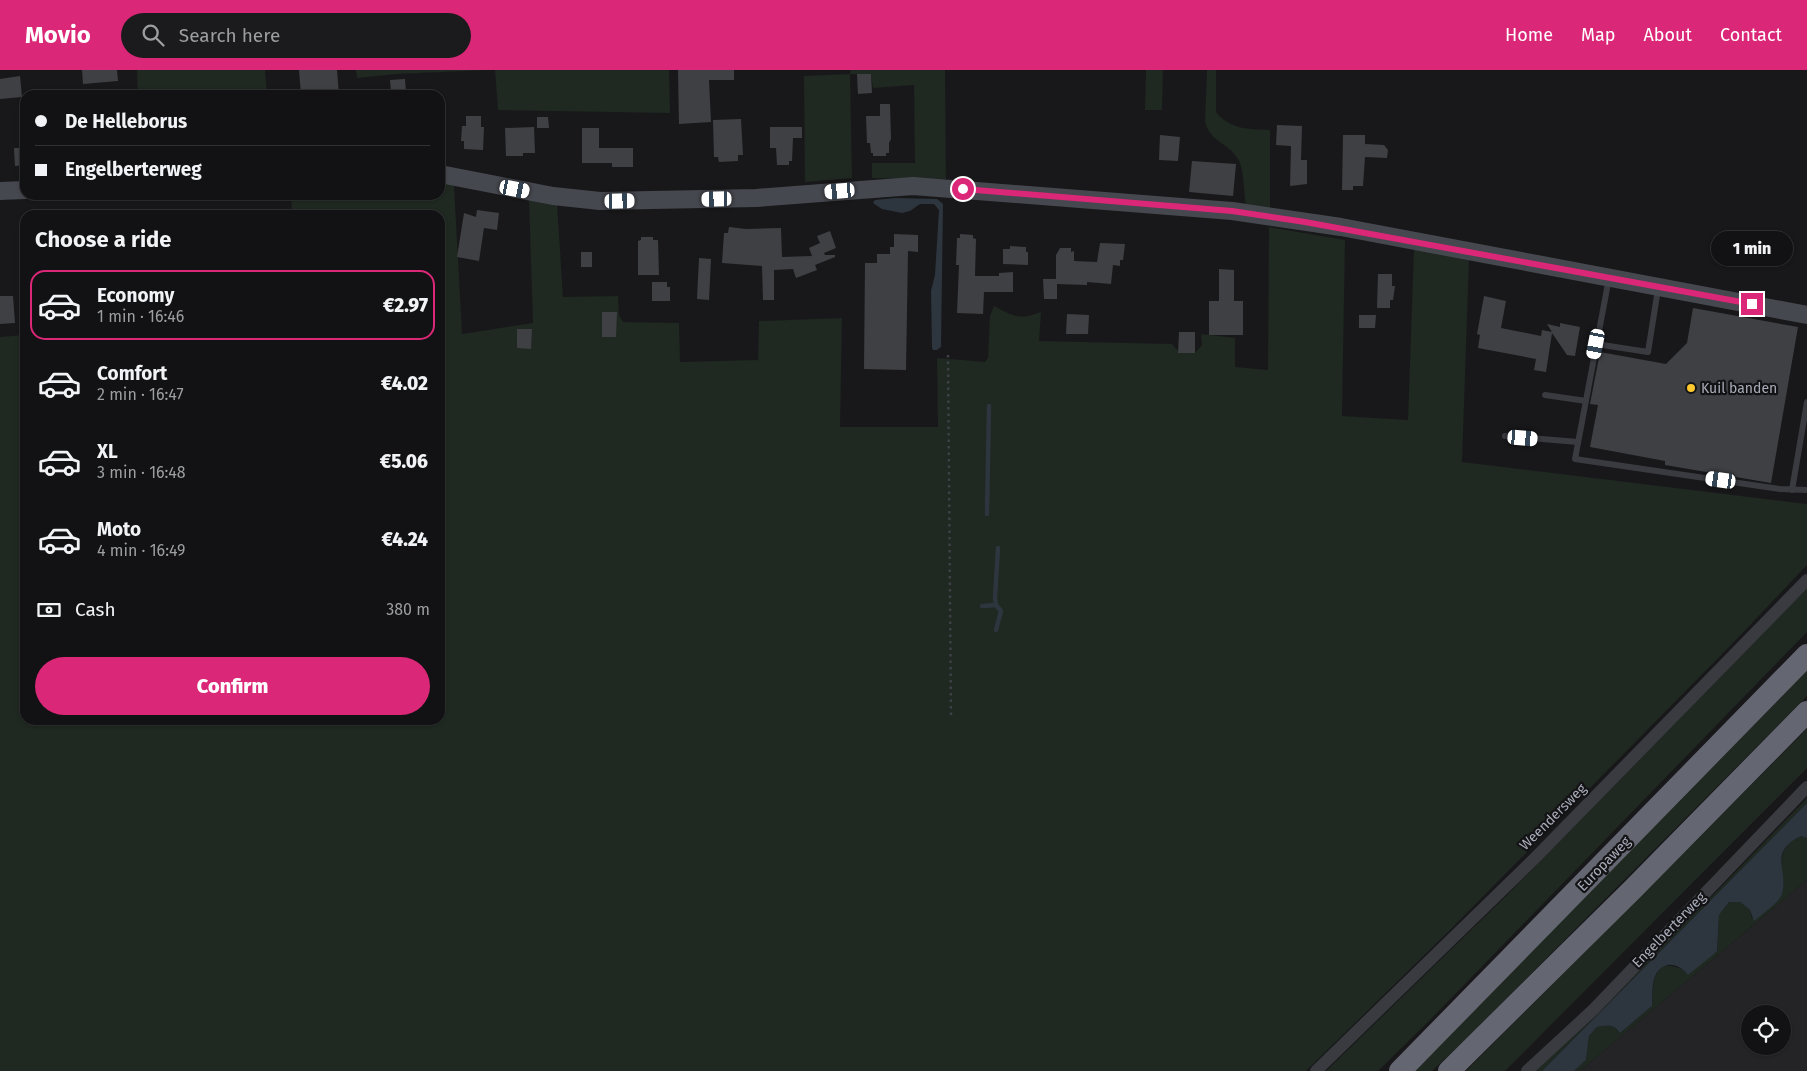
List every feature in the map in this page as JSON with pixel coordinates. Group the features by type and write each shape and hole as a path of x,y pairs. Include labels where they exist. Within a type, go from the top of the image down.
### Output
{"highway":[{"name":"Europaweg","path":"1400,1071 1807,655"},
{"path":"1449,1071 1632,890 1807,712"}],"street":[{"path":"445,175 553,196 600,201 756,198 913,186 1232,211 1341,227 1807,314"},
{"path":"0,191 20,190"},
{"name":"Weendersweg","path":"1316,1071 1534,859 1807,580"},
{"name":"Engelberterweg","path":"1527,1071 1594,1009 1807,786"}],"lane":[{"path":"1609,278 1575,459 1792,490 1807,490"},
{"path":"1596,344 1648,352 1659,287"},
{"path":"1545,394 1586,401"},
{"path":"1792,490 1807,402"},
{"path":"1505,436 1578,442"}],"path":[{"path":"948,355 951,717"}],"shaded area":[{"path":"137,70 265,70 267,90 138,90"},
{"path":"356,70 488,70 396,74 357,78"},
{"path":"495,70 669,70 670,113 498,110"},
{"path":"851,70 945,70 946,179 872,178 872,163 915,163 914,85 873,88 871,74 850,74"},
{"path":"1146,70 1163,70 1162,110 1145,110"},
{"path":"1207,70 1216,70 1216,112 1222,118 1240,127 1270,130 1270,208 1246,206 1243,175 1238,159 1207,128 1205,121"},
{"path":"850,74 852,178 805,182 804,76"},
{"path":"445,184 454,185 462,334 533,323 529,200 557,203 563,297 618,296 619,315 623,322 679,323 680,362 758,360 759,321 842,318 840,427 938,427 937,358 985,362 988,358 990,316 994,306 1007,313 1022,317 1041,312 1039,341 1172,344 1179,352 1195,353 1202,345 1201,334 1235,338 1235,367 1268,370 1269,227 1345,240 1342,416 1408,420 1414,248 1469,259 1462,462 1807,504 1807,565 1731,645 1448,932 1306,1071 0,1071 0,337 20,335 20,725 445,725 445,210 292,210 291,200 445,200"},
{"path":"895,198 937,199 943,204 941,347 937,350 932,348 931,291 935,275 939,210 934,204 920,204 910,211 902,213 882,209 873,203 875,200"},
{"path":"1807,586 1807,632 1429,1021 1378,1071 1326,1071 1507,895"},
{"path":"1807,667 1807,696 1465,1040 1432,1071 1409,1071"},
{"path":"1807,729 1807,768 1505,1071 1466,1071"},
{"path":"1807,798 1807,803 1542,1071 1536,1071 1718,890"},
{"path":"1807,803 1807,838 1801,836 1791,842 1785,849 1781,863 1783,886 1780,898 1754,921 1750,910 1740,902 1729,902 1719,915 1717,951 1714,954 1688,975 1674,965 1662,967 1655,976 1652,1006 1620,1033 1610,1026 1597,1027 1589,1036 1586,1060 1574,1071 1542,1071"},
{"path":"1801,836 1807,838 1807,880 1580,1071 1574,1071 1586,1060 1589,1036 1597,1027 1610,1026 1620,1033 1652,1006 1654,980 1661,968 1666,966 1674,967 1685,971 1717,951 1719,915 1729,902 1740,902 1750,910 1752,918 1783,886 1782,856 1788,845"},
{"path":"1807,880 1807,1071 1580,1071"}],"building":[{"path":"82,70 117,70 118,81 83,84"},
{"path":"299,70 337,70 339,90 301,90"},
{"path":"678,70 734,70 734,80 709,80 711,122 679,124"},
{"path":"857,74 871,74 872,93 858,94"},
{"path":"20,76 20,97 0,99 0,79"},
{"path":"405,79 406,90 391,90 390,80"},
{"path":"880,104 890,104 891,139 889,153 886,153 886,156 873,156 870,143 867,143 866,116 880,116"},
{"path":"466,116 481,116 481,127 484,127 483,150 464,149 464,141 461,141 462,126 466,126"},
{"path":"537,117 548,117 549,128 537,128"},
{"path":"741,119 743,155 738,155 738,161 719,162 718,157 714,157 713,120"},
{"path":"1277,125 1302,126 1301,160 1307,160 1307,184 1290,186 1291,146 1276,145"},
{"path":"534,127 535,153 523,153 523,156 506,156 505,128"},
{"path":"770,127 802,127 802,138 793,138 792,161 789,161 789,165 777,165 776,148 770,148"},
{"path":"582,128 599,128 599,148 633,148 633,167 612,167 612,163 582,163"},
{"path":"1160,135 1180,137 1178,161 1159,160"},
{"path":"1343,135 1365,135 1365,144 1384,145 1388,150 1387,158 1365,157 1363,186 1353,186 1353,190 1342,190"},
{"path":"14,148 20,148 20,166 15,166"},
{"path":"1192,161 1236,164 1233,196 1189,192"},
{"path":"477,210 499,213 497,230 484,228 479,261 457,257 464,213 476,217"},
{"path":"729,227 746,229 781,228 782,257 812,256 809,248 820,243 817,236 830,231 836,248 824,253 825,255 835,255 835,257 815,265 817,270 796,278 793,269 774,270 774,300 763,300 762,266 722,263 724,233 728,233"},
{"path":"894,234 918,235 918,252 908,251 906,370 864,369 865,263 877,263 877,254 890,254 890,247 894,247"},
{"path":"960,234 973,235 973,238 976,239 975,276 999,276 999,273 1013,272 1013,292 984,292 983,314 957,313 959,265 956,265 957,238 960,238"},
{"path":"641,237 653,237 653,240 658,240 659,275 638,275 638,241 641,240"},
{"path":"1100,243 1125,244 1123,260 1120,260 1120,266 1113,265 1111,284 1087,282 1087,285 1057,284 1057,299 1044,299 1043,279 1056,279 1056,255 1060,248 1071,248 1071,252 1074,251 1074,261 1097,262"},
{"path":"1010,246 1026,247 1028,265 1003,264 1003,249 1010,249"},
{"path":"581,252 592,252 592,267 581,267"},
{"path":"699,258 711,259 709,300 697,299"},
{"path":"1219,269 1234,270 1234,301 1243,301 1243,335 1209,335 1209,301 1219,301"},
{"path":"1378,274 1392,274 1392,286 1395,286 1393,300 1390,300 1390,308 1377,308"},
{"path":"652,282 667,282 667,287 670,287 670,301 652,301"},
{"path":"0,296 13,296 15,323 0,324"},
{"path":"1484,296 1506,301 1501,328 1541,336 1542,330 1552,332 1547,324 1560,327 1560,323 1580,327 1575,356 1567,355 1552,333 1546,372 1534,370 1536,359 1478,348 1480,335 1477,334"},
{"name":"Kuil banden","path":"1693,308 1798,327 1771,483 1665,465 1665,461 1590,447 1598,405 1590,404 1600,352 1666,364 1687,343"},
{"path":"602,312 617,312 616,337 602,337"},
{"path":"1067,314 1089,315 1088,334 1066,334"},
{"path":"1359,315 1376,315 1375,328 1359,328"},
{"path":"517,329 532,329 531,349 517,348"},
{"path":"1179,332 1195,332 1195,353 1178,353"}],"waterway":[{"path":"987,514 989,406"},
{"path":"996,630 1001,611 996,605 995,598 998,548"},
{"path":"982,606 996,605"}],"place":[{"name":"Kuil banden","path":"1691,388"}],"route":[{"path":"963,189 1232,211 1341,227 1752,304"}]}
